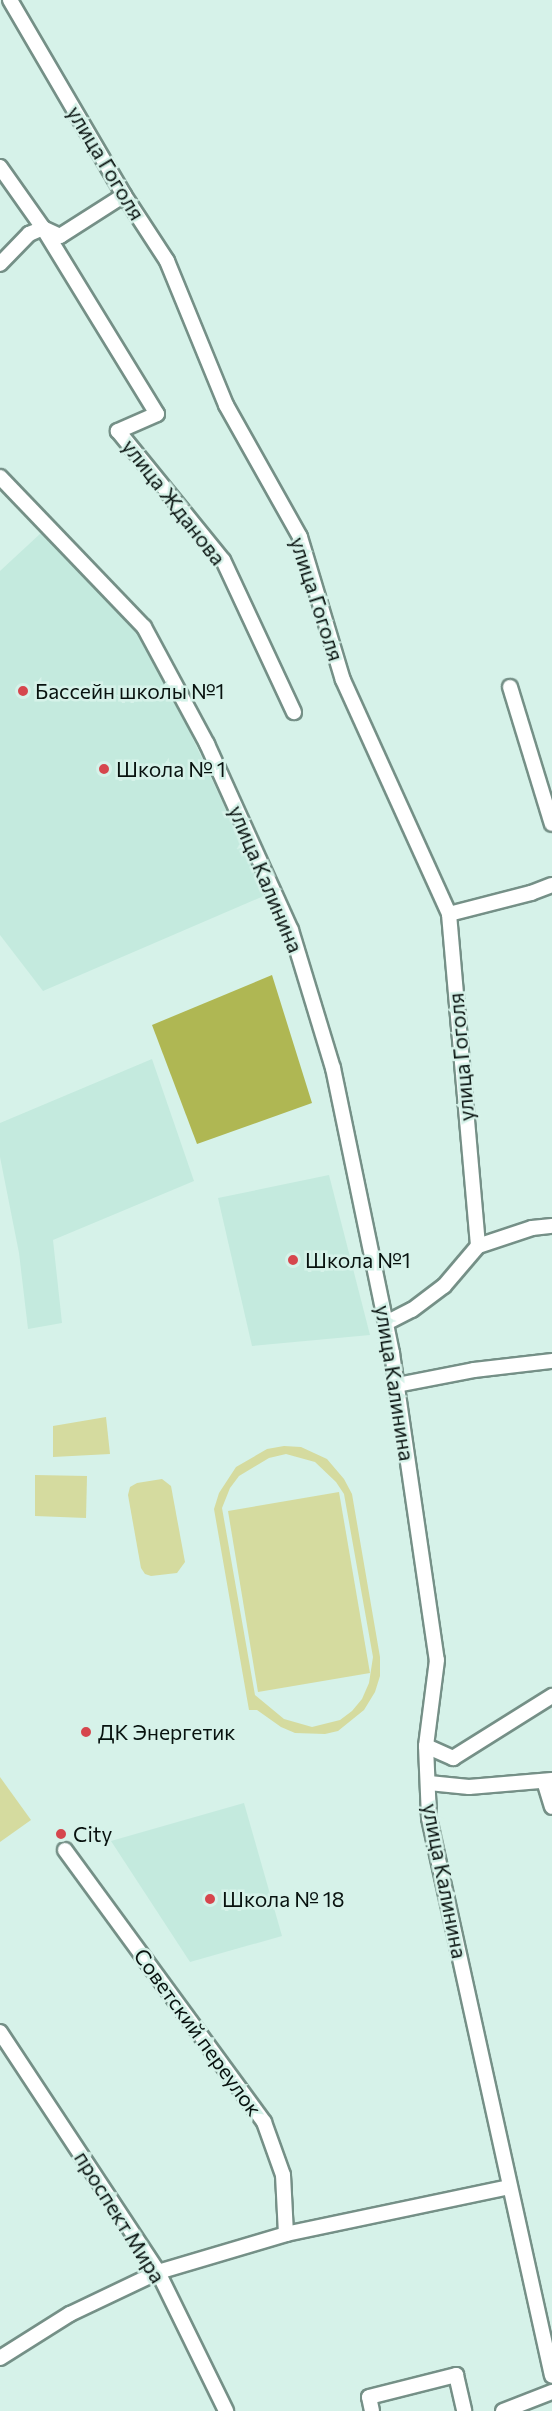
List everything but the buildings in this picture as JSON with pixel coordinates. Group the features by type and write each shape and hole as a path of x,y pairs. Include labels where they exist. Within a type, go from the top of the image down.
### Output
{"street":[{"name":"улица Гоголя","path":"10,0 124,195 167,261 226,405 300,537 343,680 448,914 478,1246"},
{"name":"улица Жданова","path":"0,167 43,228 157,414 118,431 223,560 294,712"},
{"path":"0,264 29,234 43,228 60,236 124,195"},
{"name":"улица Калинина","path":"0,477 144,627 207,744 291,930 333,1068 386,1323 437,1660 426,1746 429,1818 552,2376"},
{"path":"510,687 552,824"},
{"path":"448,914 531,893 552,885"},
{"path":"386,1323 412,1310 444,1286 478,1246 532,1228 552,1226"},
{"path":"396,1385 474,1370 552,1361"},
{"path":"426,1746 453,1758 552,1696"},
{"path":"429,1783 470,1786 548,1780 552,1807"},
{"name":"Советский переулок","path":"65,1850 264,2122 283,2175 286,2234"},
{"name":"проспект Мира","path":"0,2032 158,2272 226,2411"},
{"path":"0,2358 70,2314 158,2272 286,2234 509,2187"},
{"path":"372,2411 369,2397 456,2375 464,2411"},
{"path":"503,2411 552,2392"}],"shaded area":[{"name":"Школа № 1","path":"41,533 148,643 266,895 43,991 0,935 0,571"},
{"path":"152,1059 194,1181 53,1240 62,1323 28,1329 19,1253 0,1157 0,1123"},
{"name":"Школа №1","path":"329,1175 370,1335 252,1346 218,1198"},
{"name":"Школа № 18","path":"244,1803 282,1936 190,1962 111,1841"}],"green space":[{"path":"272,975 312,1103 197,1144 152,1025"},
{"path":"106,1417 110,1454 53,1457 53,1426"},
{"path":"284,1446 301,1447 327,1459 344,1479 352,1494 380,1657 380,1676 375,1692 364,1710 338,1731 325,1734 295,1733 281,1727 257,1710 249,1710 214,1509 219,1493 236,1467 267,1449","holes":["286,1454 315,1462 336,1482 344,1494 373,1657 369,1683 362,1699 352,1711 340,1720 312,1727 284,1719 255,1695 222,1508 230,1488 239,1476 269,1458"]},
{"path":"35,1475 87,1476 86,1518 35,1516"},
{"path":"162,1479 171,1486 185,1562 177,1573 151,1576 145,1574 141,1568 128,1495 130,1487 137,1483"},
{"path":"339,1492 370,1673 258,1692 228,1511"},
{"path":"0,1777 31,1820 0,1842"}],"place":[{"name":"Бассейн школы №1","path":"23,691"},
{"name":"Школа № 1","path":"104,769"},
{"name":"Школа №1","path":"293,1260"},
{"name":"ДК Энергетик","path":"86,1732"},
{"name":"City","path":"61,1834"},
{"name":"Школа № 18","path":"210,1899"}]}
